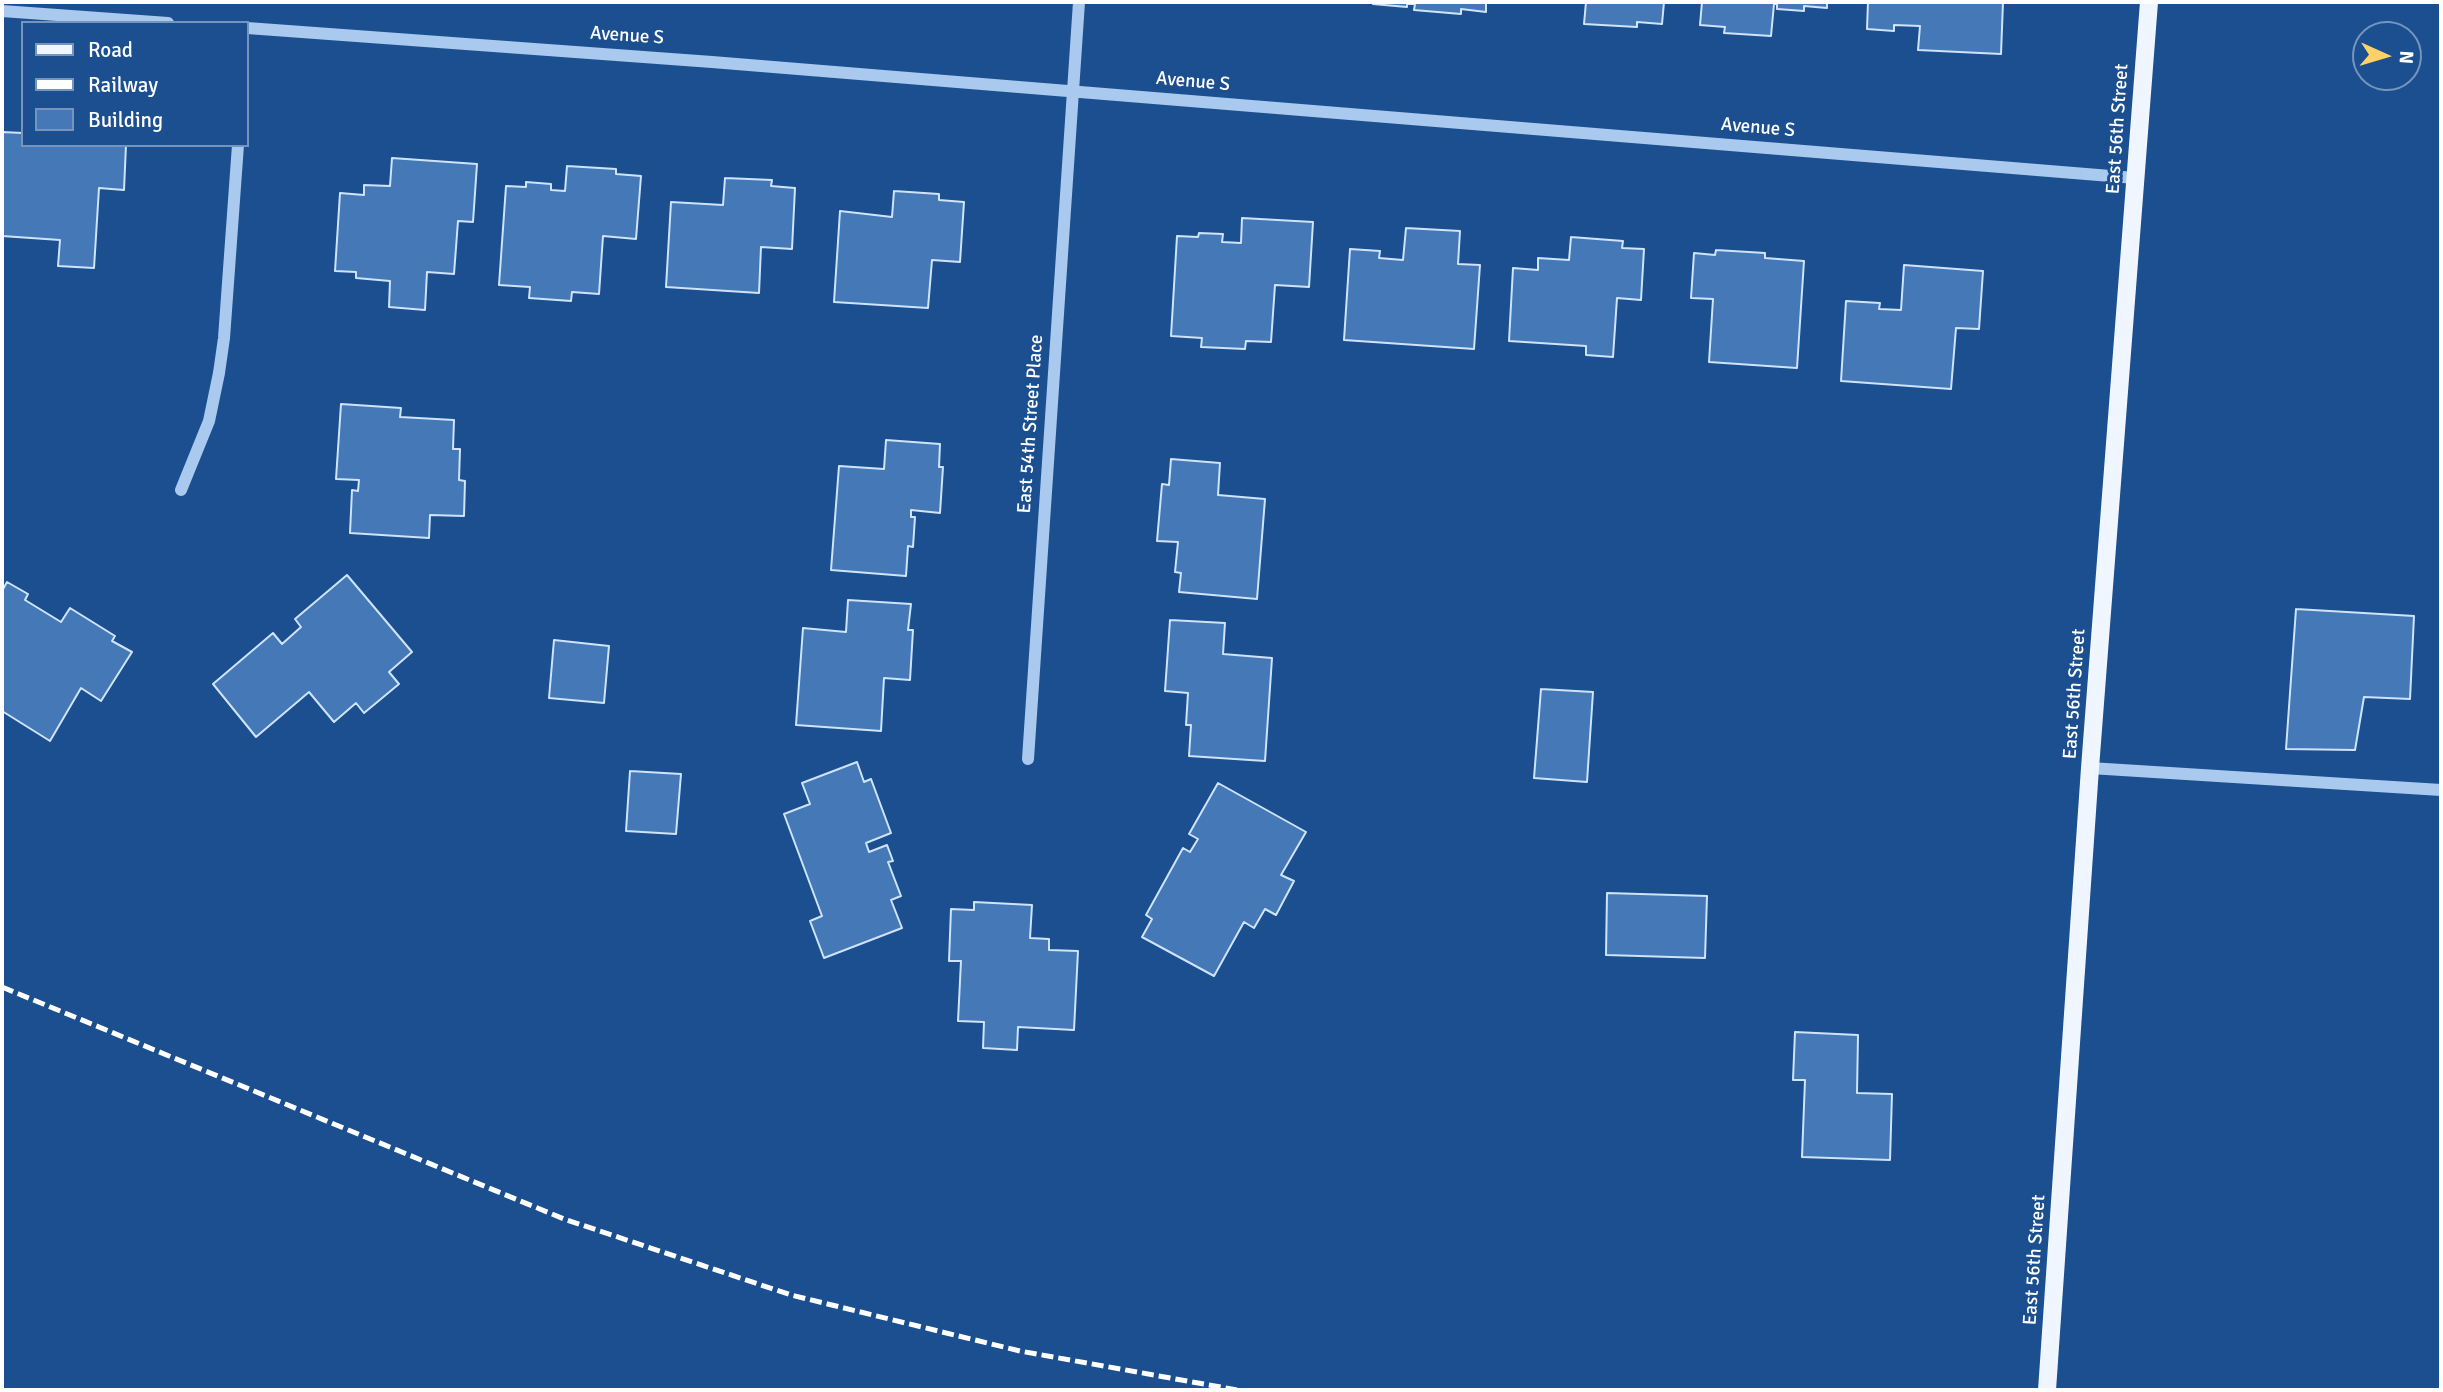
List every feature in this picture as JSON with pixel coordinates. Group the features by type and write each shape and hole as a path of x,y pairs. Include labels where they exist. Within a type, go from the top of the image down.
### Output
{"main road":[{"name":"East 56th Street","path":"2047,1390 2090,768 2148,2"}],"street":[{"name":"East 54th Street Place","path":"1028,759 1079,2"},
{"path":"2,11 141,21"},
{"name":"Avenue S","path":"248,28 712,62 2135,178"},
{"path":"181,491 209,421 219,373 238,147"},
{"path":"2090,768 2441,790"}],"building":[{"path":"1373,2 1486,2 1486,12 1461,9 1461,14 1414,10 1415,4 1407,4 1407,7"},
{"path":"1586,2 1664,2 1662,24 1637,22 1637,27 1584,24"},
{"path":"1702,2 1827,2 1827,8 1804,6 1804,11 1777,9 1777,4 1774,4 1771,36 1724,33 1725,27 1700,25"},
{"path":"1868,2 2003,2 2001,54 1918,50 1920,26 1894,25 1894,31 1867,29"},
{"path":"2,132 21,133 21,147 126,147 124,190 99,188 94,268 58,266 60,240 2,236"},
{"path":"392,158 477,164 473,222 458,221 454,274 427,272 425,310 389,307 390,281 356,278 356,272 335,271 340,193 364,195 364,185 390,186"},
{"path":"567,166 616,169 616,174 641,176 636,239 603,236 599,294 572,292 571,301 529,298 530,287 499,285 506,186 526,187 526,182 551,184 551,190 565,191"},
{"path":"725,178 772,180 771,186 795,188 792,249 761,247 759,293 666,287 671,202 723,205"},
{"path":"894,191 939,194 939,200 964,202 960,262 932,260 928,308 834,302 840,211 892,217"},
{"path":"1242,218 1313,222 1309,287 1275,285 1271,342 1246,341 1245,349 1201,347 1202,338 1171,336 1177,236 1223,234 1222,242 1241,243"},
{"path":"1406,228 1460,231 1458,264 1480,265 1474,349 1344,340 1350,249 1380,251 1379,258 1403,260"},
{"path":"1571,237 1623,241 1622,248 1644,249 1641,300 1617,298 1613,357 1586,355 1586,346 1509,341 1513,268 1538,270 1538,258 1569,260"},
{"path":"1716,250 1765,253 1765,258 1804,261 1797,368 1709,362 1713,299 1691,298 1694,253 1715,255"},
{"path":"1904,265 1983,271 1979,329 1956,328 1951,389 1841,381 1846,301 1880,303 1879,309 1901,310"},
{"path":"341,404 401,408 400,417 454,420 453,449 460,449 459,480 465,481 464,516 430,515 429,538 350,533 352,490 358,491 359,480 336,479"},
{"path":"886,440 940,444 939,467 943,467 940,513 911,510 911,517 915,517 913,547 908,546 906,576 831,570 839,466 884,469"},
{"path":"1171,459 1220,463 1218,495 1265,499 1257,599 1179,592 1181,573 1175,572 1178,542 1157,541 1162,484 1169,485"},
{"path":"347,575 412,652 389,672 399,684 364,713 356,703 334,722 309,692 256,737 213,684 273,633 282,644 301,627 295,619"},
{"path":"7,582 28,594 25,600 61,622 70,608 115,636 112,641 132,652 101,701 81,688 50,741 2,711 2,591"},
{"path":"848,600 911,604 908,630 913,630 910,680 884,678 881,731 796,725 803,628 846,632"},
{"path":"2296,609 2414,616 2410,699 2364,697 2355,750 2286,749"},
{"path":"1170,620 1225,623 1223,654 1272,658 1265,761 1189,756 1191,725 1186,725 1188,693 1165,691"},
{"path":"554,640 609,646 604,703 549,698"},
{"path":"1541,689 1593,692 1587,782 1534,778"},
{"path":"857,762 864,782 871,779 891,833 866,843 869,852 887,845 893,861 888,862 901,896 891,900 902,928 824,958 810,921 822,916 784,814 810,804 802,783"},
{"path":"630,771 681,774 676,834 626,831"},
{"path":"1218,783 1306,832 1281,875 1294,881 1276,915 1265,909 1254,928 1244,922 1214,976 1142,937 1152,919 1146,915 1183,848 1190,852 1198,839 1189,834"},
{"path":"1607,893 1707,896 1705,958 1606,955"},
{"path":"974,902 1032,905 1030,938 1049,939 1049,950 1078,951 1074,1030 1018,1027 1017,1050 983,1048 984,1022 958,1021 961,961 949,961 951,909 974,910"},
{"path":"1795,1032 1858,1035 1857,1093 1892,1094 1890,1160 1802,1157 1805,1080 1793,1080"}],"railway":[{"path":"2,987 564,1219 791,1295 1020,1351 1237,1390"}]}
